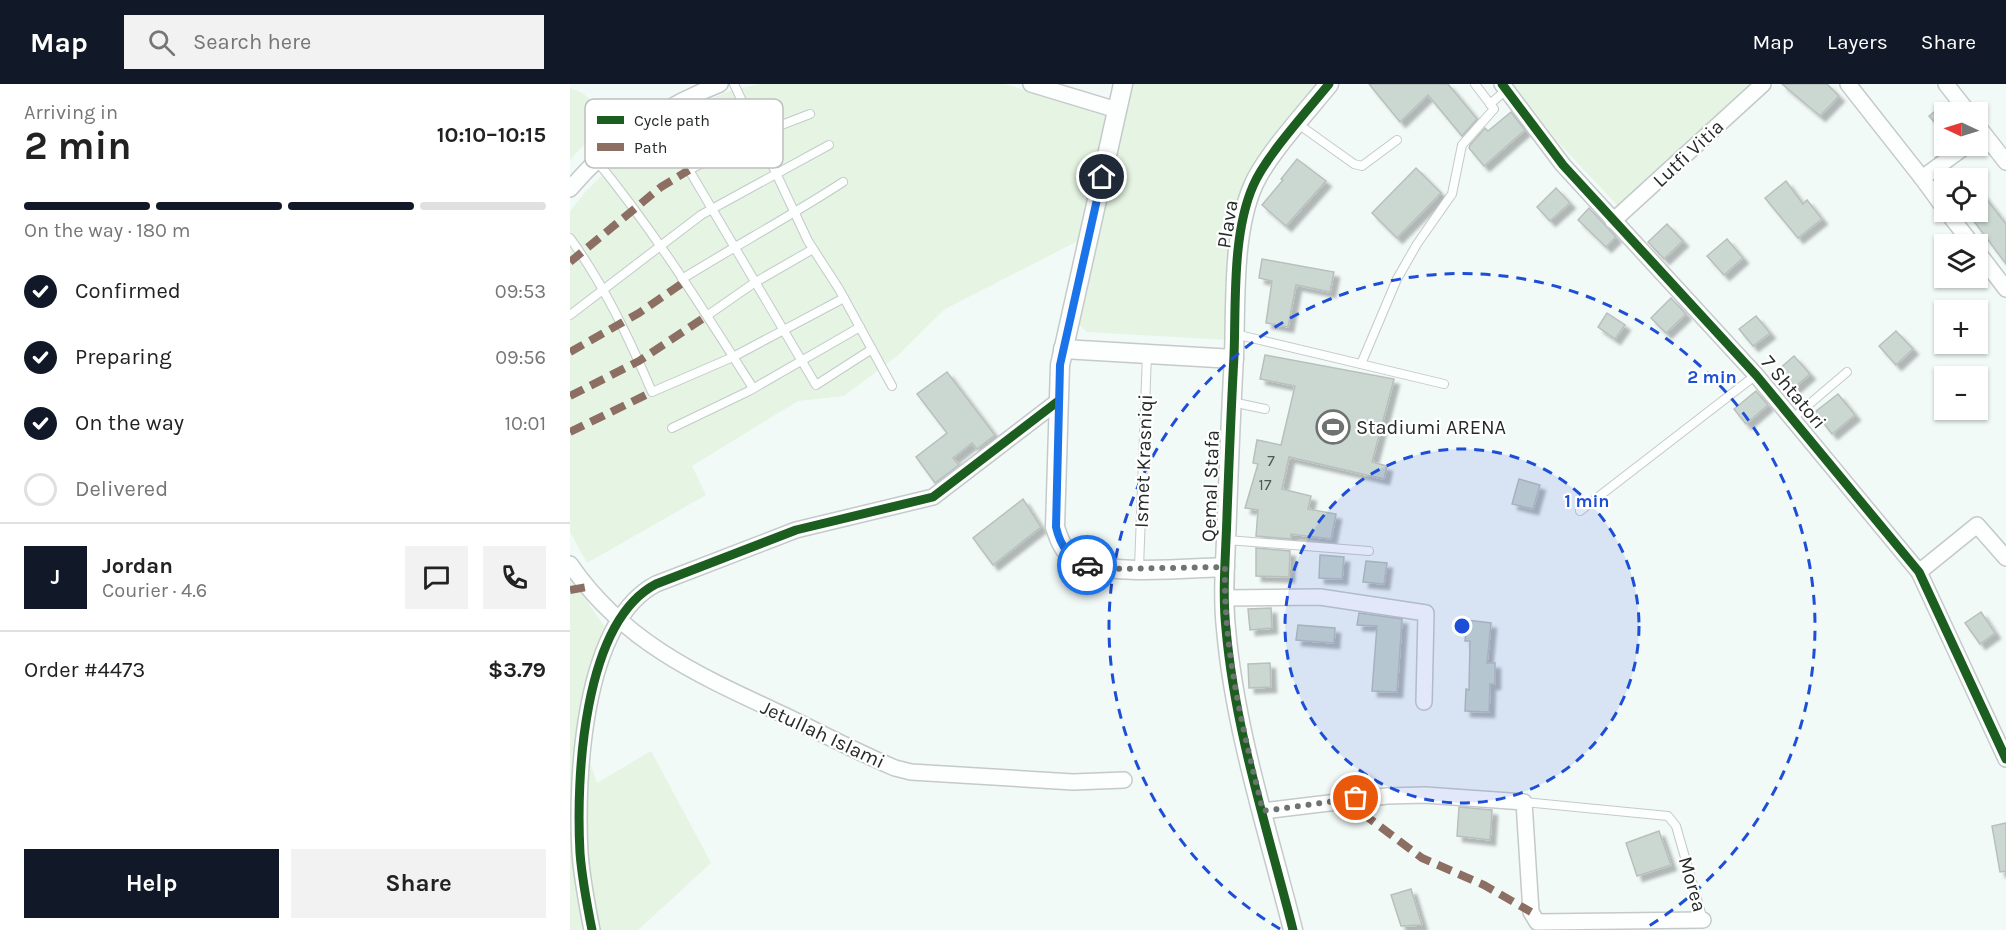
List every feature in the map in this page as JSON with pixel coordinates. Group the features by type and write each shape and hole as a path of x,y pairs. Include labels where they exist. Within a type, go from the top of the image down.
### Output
{"street":[{"path":"688,99 720,84"},
{"path":"1031,84 1117,110"},
{"path":"1123,84 1063,349 1057,402 1055,515 1058,538 1072,557 1083,564 1112,569 1225,567"},
{"name":"Plava","path":"1234,359 1241,233 1247,203 1254,183 1264,167 1329,84"},
{"name":"Lutfi Vitia","path":"1613,221 1763,84"},
{"path":"1848,84 1934,194"},
{"path":"1946,84 1960,102"},
{"name":"7 Shtatori","path":"1504,87 1563,165 1756,375 1919,572 2006,759"},
{"path":"1988,142 2006,162"},
{"path":"1922,178 1952,156"},
{"path":"570,189 589,168"},
{"path":"1955,222 1964,234"},
{"path":"1988,266 2006,290"},
{"path":"1063,349 1234,359"},
{"name":"Qemal Stafa","path":"1234,359 1224,598 1233,685 1293,930"},
{"path":"592,930 576,836 585,726 598,668 618,621 636,598 656,584 796,530 933,497 1057,402"},
{"path":"1919,572 1977,525 2006,558"},
{"name":"Jetullah Islami","path":"570,564 587,587 618,621 680,664 896,768 911,772 1073,782 1124,780"},
{"path":"1224,598 1320,597 1426,613 1424,702"},
{"name":"Morea","path":"1263,811 1387,796 1425,795 1524,802 1531,912 1538,922 1703,920"}],"lane":[{"path":"734,84 741,99"},
{"path":"1361,364 1397,279 1417,244 1452,194 1462,145 1494,109 1475,84"},
{"path":"1490,104 1504,87"},
{"path":"783,125 810,114"},
{"path":"1298,124 1354,164 1362,166 1397,140"},
{"path":"570,315 711,209 829,145"},
{"path":"602,168 629,201 708,315 753,388"},
{"path":"693,168 689,170 711,209 816,385 872,349"},
{"path":"774,168 813,249 844,298 892,386"},
{"path":"682,279 734,247 795,214 843,182"},
{"path":"570,237 604,290 628,335 652,392 733,357 844,298"},
{"path":"708,315 813,249"},
{"path":"672,428 753,388 860,327"},
{"path":"1235,334 1444,384"},
{"name":"Ismet Krasniqi","path":"1139,569 1147,354"},
{"path":"1793,418 1847,372"},
{"path":"1580,511 1756,375"},
{"path":"1232,402 1265,409"},
{"path":"1226,540 1369,551"},
{"name":"Morea","path":"1524,802 1668,816 1676,826 1703,920"},
{"path":"570,814 576,836"}],"green space":[{"path":"761,84 1004,84 1106,114 1080,240 945,309 897,356 844,396 798,401 692,466 706,495 587,563 570,532 570,212 582,196 611,168 783,168 783,99 711,99 730,91"},
{"path":"1129,84 1318,84 1254,171 1228,340 1087,332 1078,324"},
{"path":"1513,84 1756,84 1618,206 1556,140"},
{"path":"570,88 581,92 589,99 585,99 585,144 570,160"},
{"path":"570,578 605,627 578,728 597,783 651,751 711,863 638,930 570,930"}],"building":[{"path":"1369,84 1448,84 1477,119 1462,136 1428,95 1400,122"},
{"path":"1782,84 1827,84 1839,96 1820,116"},
{"path":"1511,112 1525,130 1484,166 1469,148 1470,145 1485,128 1488,131"},
{"path":"1934,112 1934,122 1929,116"},
{"path":"1297,159 1326,181 1286,226 1262,205"},
{"path":"1416,168 1441,193 1397,238 1372,213"},
{"path":"1786,181 1803,204 1807,200 1822,219 1798,238 1765,198"},
{"path":"1556,188 1570,203 1550,221 1537,207"},
{"path":"1988,201 2006,224 2006,264 1988,240 1988,234 1984,234 1974,222 1988,222"},
{"path":"1589,208 1616,237 1606,247 1578,220"},
{"path":"1667,224 1683,241 1664,259 1648,242"},
{"path":"1727,239 1743,258 1724,275 1707,256"},
{"path":"1262,259 1334,272 1330,292 1296,285 1288,327 1266,323 1272,281 1259,278"},
{"path":"1671,298 1686,314 1666,333 1651,318"},
{"path":"1607,313 1625,325 1615,339 1598,327"},
{"path":"1756,316 1770,333 1753,346 1739,329"},
{"path":"1896,331 1913,349 1896,365 1879,346"},
{"path":"1265,355 1394,379 1372,462 1387,466 1384,479 1289,457 1282,489 1311,496 1308,509 1336,514 1331,539 1291,534 1291,539 1256,536 1258,510 1245,508 1258,464 1253,463 1257,440 1281,445 1295,386 1260,379"},
{"path":"1794,356 1810,374 1794,388 1778,370"},
{"path":"947,372 995,435 977,449 972,443 953,458 959,465 935,483 916,457 947,433 917,394"},
{"path":"1756,391 1768,405 1746,424 1734,409"},
{"path":"1838,394 1855,415 1832,434 1815,412"},
{"path":"1519,479 1540,485 1533,509 1512,504"},
{"path":"1023,499 1041,527 993,565 973,538"},
{"path":"1256,548 1290,551 1289,577 1256,576"},
{"path":"1320,555 1344,557 1342,579 1319,578"},
{"path":"1366,561 1387,563 1384,584 1363,582"},
{"path":"1271,608 1272,628 1250,630 1248,609"},
{"path":"1981,612 1995,633 1980,644 1965,623"},
{"path":"1359,613 1402,619 1397,692 1372,691 1377,626 1357,625"},
{"path":"1467,620 1491,623 1487,663 1495,663 1495,684 1490,684 1489,712 1465,711 1466,689 1469,690 1470,641 1465,641"},
{"path":"1298,625 1335,628 1334,643 1296,640"},
{"path":"1270,663 1271,687 1249,688 1248,664"},
{"path":"1459,807 1492,810 1490,840 1457,836"},
{"path":"2006,823 2006,871 2000,872 1992,826"},
{"path":"1659,831 1671,865 1637,876 1626,843"},
{"path":"1411,889 1422,925 1401,926 1391,895"}],"marked path":[{"path":"570,262 661,187 689,170"},
{"path":"570,352 639,313 684,282"},
{"path":"570,396 639,361 708,315"},
{"path":"570,432 652,392"},
{"path":"570,590 587,587"},
{"path":"1362,813 1422,858 1484,885 1531,912"}],"cycle path":[{"path":"1293,930 1245,743 1230,667 1226,629 1224,600 1235,292 1241,226 1253,186 1267,161 1329,84"},
{"path":"1502,84 1563,165 1756,375 1919,572 2006,759"},
{"path":"592,930 580,853 580,786 583,746 598,667 612,632 631,604 656,584 796,530 933,497 1057,402"}],"way so far":[{"path":"1087,565 1112,569 1225,567 1225,613 1233,685 1263,811 1356,798"}],"place":[{"name":"Stadiumi ARENA","path":"1333,427"}],"route":[{"path":"1087,565 1072,557 1064,549 1058,538 1056,527 1058,380 1102,177"}]}
